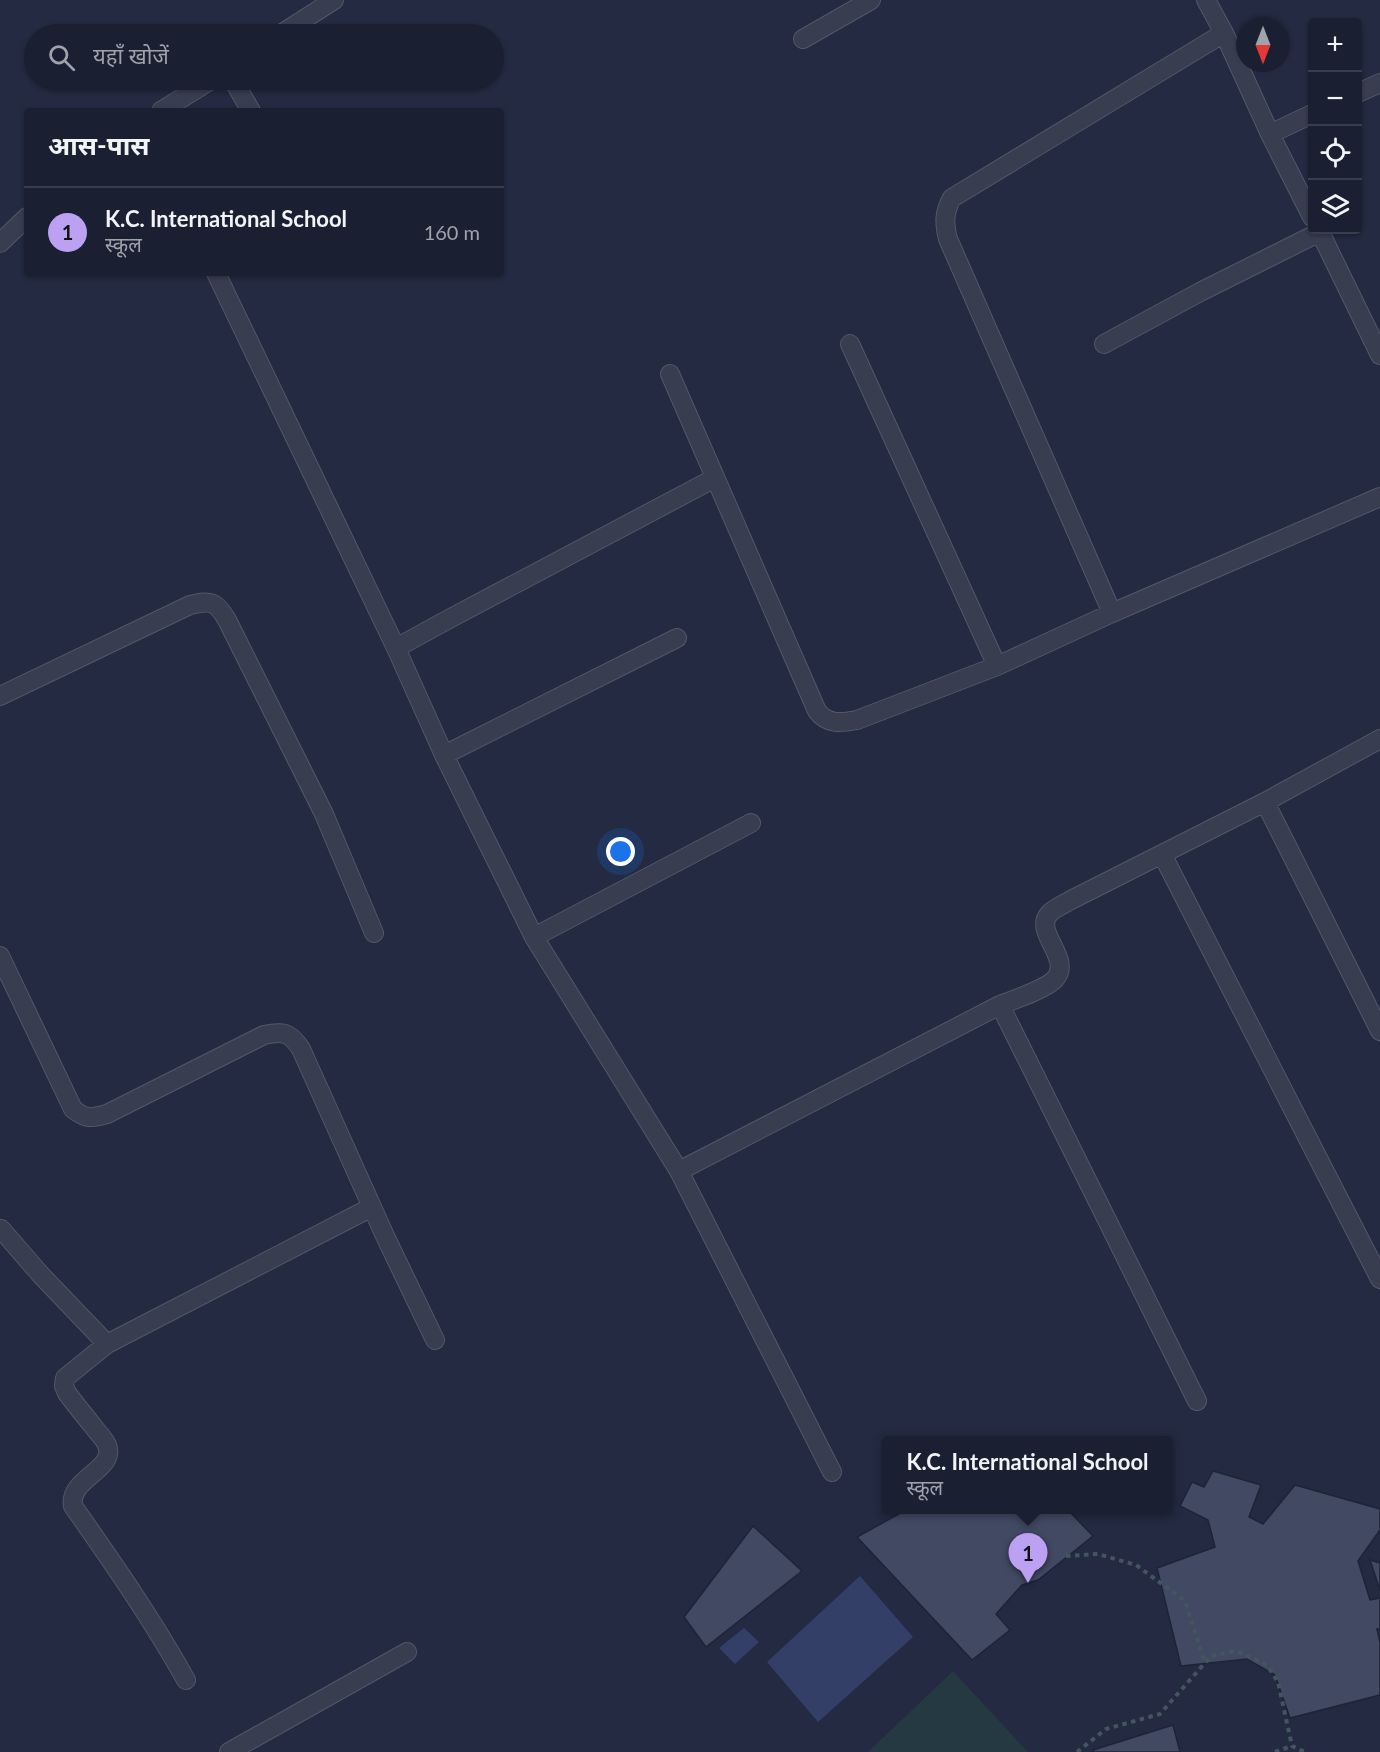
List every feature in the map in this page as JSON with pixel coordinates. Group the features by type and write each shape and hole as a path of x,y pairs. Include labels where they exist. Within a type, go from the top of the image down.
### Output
{"street":[{"path":"297,24 334,0"},
{"path":"803,39 871,0"},
{"path":"1206,0 1308,208"},
{"path":"1112,613 948,239 945,225 946,209 952,198 1224,33"},
{"path":"1362,91 1380,83"},
{"path":"166,108 195,90"},
{"path":"239,90 249,108"},
{"path":"1270,134 1308,116"},
{"path":"0,243 24,220"},
{"path":"1104,344 1308,231"},
{"path":"1321,234 1380,355"},
{"path":"217,276 396,648 444,755 534,937 680,1171 832,1472"},
{"path":"850,344 997,666"},
{"path":"670,374 817,711 826,720 834,723 857,720 997,666 1112,613 1380,497"},
{"path":"396,648 715,478"},
{"path":"0,696 190,605 213,603 220,608 227,620 319,804 374,933"},
{"path":"444,755 676,638"},
{"path":"680,1171 1000,1005 1049,984 1060,970 1060,962 1045,925 1048,914 1069,901 1265,802 1380,739"},
{"path":"1265,802 1380,1031"},
{"path":"534,937 751,823"},
{"path":"1162,854 1380,1280"},
{"path":"0,956 73,1109 91,1118 107,1114 264,1035 278,1032 289,1035 296,1041 435,1340"},
{"path":"1000,1005 1197,1401"},
{"path":"186,1680 133,1591 73,1506 75,1489 105,1462 108,1455 105,1443 67,1393 64,1386 65,1378 107,1344 372,1207"},
{"path":"1,1229 107,1344"},
{"path":"229,1752 407,1652"}],"path":[{"path":"1066,1556 1098,1554 1137,1565 1185,1601 1205,1664"},
{"path":"1077,1752 1106,1729 1160,1714 1211,1656 1236,1652 1267,1665 1278,1682 1292,1746"},
{"path":"1275,1752 1292,1746 1305,1752"}],"shaded area":[{"path":"953,1671 1028,1752 868,1752"}],"water":[{"path":"860,1576 913,1637 818,1722 767,1662"},
{"path":"744,1628 759,1642 735,1664 719,1648"}],"building":[{"path":"1213,1471 1261,1485 1249,1517 1263,1524 1295,1485 1380,1509 1380,1530 1358,1561 1370,1600 1380,1598 1380,1629 1377,1629 1380,1642 1380,1695 1290,1718 1275,1675 1247,1659 1181,1666 1157,1568 1215,1547 1208,1520 1180,1506 1192,1482 1204,1487"},
{"path":"899,1514 1072,1514 1093,1536 1038,1580 1022,1585 996,1614 1010,1630 972,1660 857,1537"},
{"path":"753,1526 802,1571 706,1647 684,1617"},
{"path":"1370,1560 1380,1563 1380,1590"},
{"path":"1173,1725 1180,1752 1094,1752 1093,1750"}],"place":[{"name":"K.C. International School","path":"1028,1583"}]}
